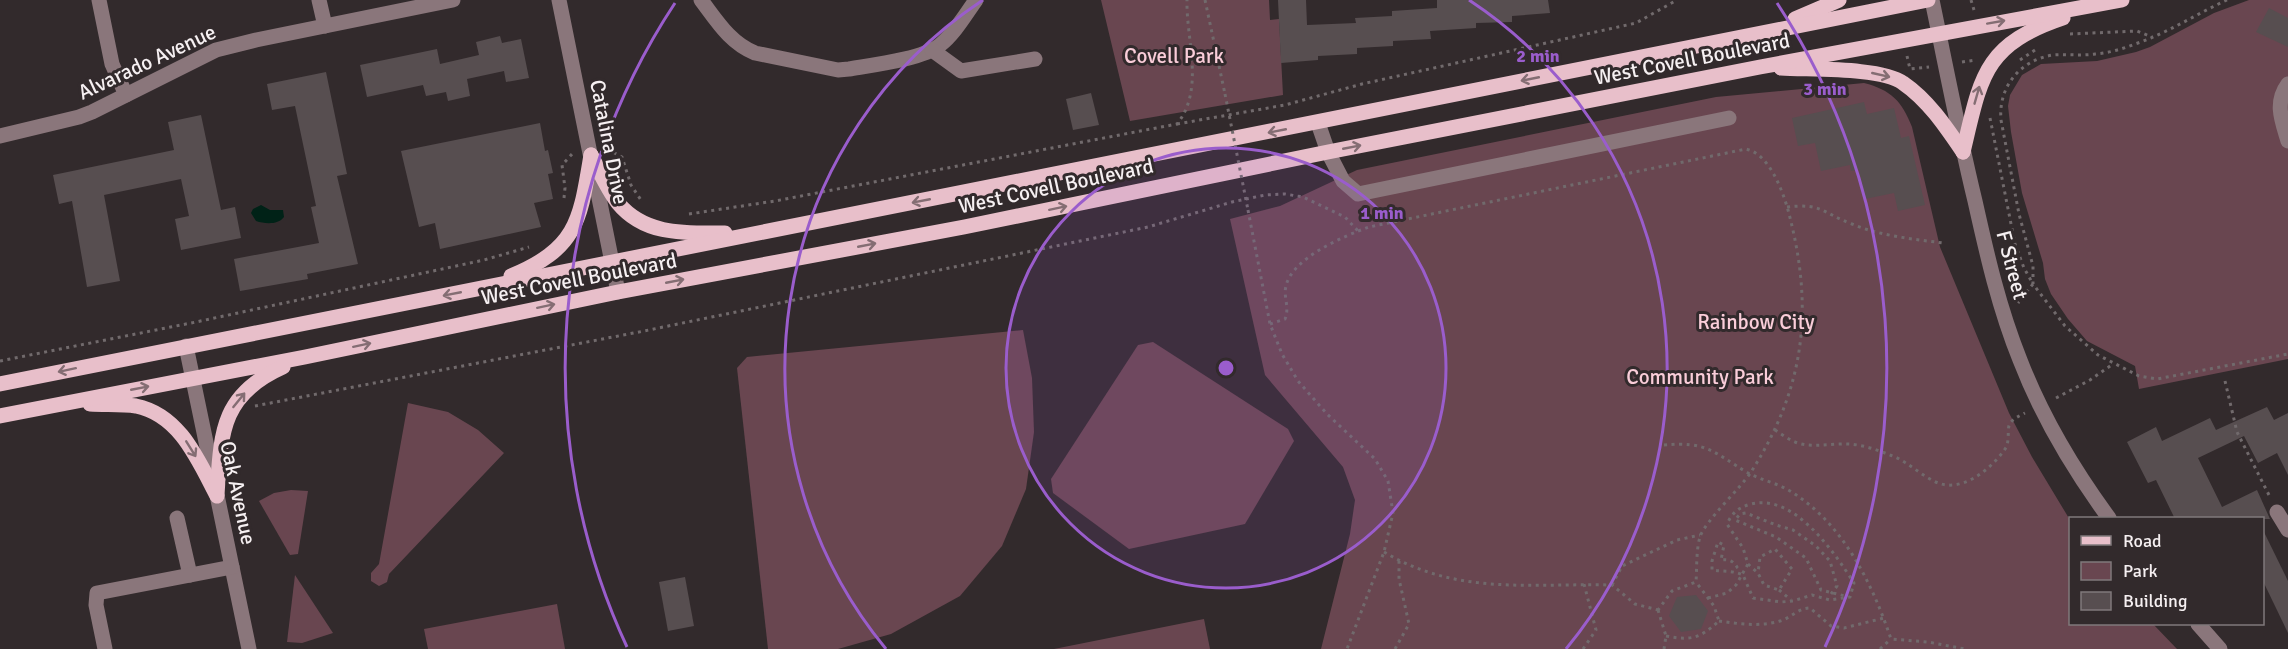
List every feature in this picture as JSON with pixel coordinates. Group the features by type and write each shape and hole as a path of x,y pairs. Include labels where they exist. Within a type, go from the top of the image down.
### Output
{"main road":[{"path":"1761,32 1839,0"},
{"name":"West Covell Boulevard","path":"0,384 1928,0"},
{"path":"1963,152 1981,82 1991,61 2007,45 2041,25 2117,1"},
{"name":"West Covell Boulevard","path":"0,416 305,357 618,292 964,227 1760,67 1939,32 2117,1"},
{"path":"1760,67 1857,71 1898,80 1922,99 1943,123 1963,152"},
{"path":"591,155 618,203 643,224 663,231 683,233 758,233"},
{"path":"480,289 528,269 554,251 570,235 581,209 591,155"},
{"path":"217,496 220,441 230,412 249,389 267,374 305,357"},
{"path":"66,403 137,406 165,418 182,435 217,496"}],"street":[{"path":"99,0 112,64 126,95"},
{"path":"319,0 325,26"},
{"name":"Alvarado Avenue","path":"0,136 79,117 216,50 453,0"},
{"name":"Catalina Drive","path":"559,0 618,292"},
{"path":"701,0 734,42 755,53 838,70 914,56 932,50 952,34 976,0"},
{"name":"F Street","path":"1932,0 1963,152 1992,276 2020,361 2065,454 2108,517"},
{"path":"932,50 961,71 1035,59"},
{"path":"2288,84 2281,93 2279,108 2288,141"},
{"path":"1318,123 1328,152 1343,181 1358,194 1729,118"},
{"name":"Oak Avenue","path":"186,346 249,649"},
{"path":"2277,512 2288,530"},
{"path":"177,518 190,575"},
{"path":"105,649 96,605 98,593 232,567"},
{"path":"2199,625 2220,649"}],"path":[{"path":"1177,124 1184,116 1193,83 1187,0"},
{"path":"1205,0 1270,324 1282,354 1298,381 1327,414 1375,459 1388,481 1393,513 1384,552 1347,649"},
{"path":"678,215 775,201 1285,105 1362,84 1636,23 1677,0"},
{"path":"2033,284 2032,267 2001,120 2000,108 2009,81 2022,67 2036,60 2053,55 2096,54 2118,50 2154,38 2227,0"},
{"path":"2062,34 2137,31 2154,38"},
{"path":"2015,63 2037,48"},
{"path":"1989,112 2016,244 2024,268 2033,284 2065,326 2098,356 2139,376 2157,379 2288,354"},
{"path":"1270,324 1286,319 1288,307 1286,285 1295,269 1312,255 1358,231 1746,149 1755,151 1767,164 1787,207 1797,246 1802,279 1803,319 1800,352 1792,387 1775,430 1750,474 1700,535 1696,582 1714,606 1719,621"},
{"path":"613,152 619,153 622,157 631,185 643,202"},
{"path":"564,206 565,188 562,165 567,159"},
{"path":"250,408 644,331 1124,232 1264,195 1285,194 1303,197 1345,217 1358,231"},
{"path":"1787,207 1807,205 1818,207 1852,225 1889,235 1943,243"},
{"path":"0,361 196,322 484,260 518,252 535,244"},
{"path":"2070,391 2113,364"},
{"path":"2225,381 2237,432 2277,512"},
{"path":"1775,430 1795,442 1808,445 1842,443 1867,447 1894,456 1916,468 1930,480 1948,486 1970,480 1980,474 2004,451 2008,441 2007,426 2017,417"},
{"path":"1664,445 1686,443 1709,448 1750,474 1790,491 1835,531 1860,567 1884,618 1891,639"},
{"path":"1792,602 1779,590 1764,585 1758,573 1748,564 1743,548 1727,524 1732,514 1743,506 1759,502 1775,504 1810,525 1839,559 1854,584 1850,597"},
{"path":"1831,594 1837,586 1830,561 1816,546 1793,530 1746,513 1740,514 1735,520 1776,537 1806,558 1821,590 1831,594 1850,597"},
{"path":"1612,585 1622,566 1677,540 1700,535"},
{"path":"1732,570 1737,567 1728,559 1721,560 1724,545 1718,542 1712,561 1712,570 1723,572 1732,570 1743,575 1753,598 1774,602 1792,602 1812,595 1830,600 1850,597"},
{"path":"1758,573 1760,557 1775,549 1792,568 1779,590"},
{"path":"1384,552 1424,572 1480,585 1512,587 1612,585 1635,604 1658,610"},
{"path":"1395,649 1409,624 1399,579 1399,561"},
{"path":"1708,598 1727,593 1743,575 1748,564"},
{"path":"1658,610 1672,591 1696,582"},
{"path":"1583,649 1596,630 1584,584"},
{"path":"1666,636 1682,639 1702,636 1719,621 1766,624 1784,620 1803,608 1810,608 1831,626 1844,628 1884,618"},
{"path":"1658,610 1666,636 1664,649"},
{"path":"1880,649 1891,639 1928,642 1965,649"}],"green space":[{"name":"Covell Park","path":"1101,0 1269,0 1270,20 1279,19 1283,95 1130,121"},
{"path":"2249,0 2288,0 2288,359 2139,389 2135,366 2087,341 2051,294 2022,193 2011,132 2008,106 2010,95 2022,75 2041,64 2097,61 2136,52 2214,13"},
{"name":"Community Park","path":"1864,83 1881,89 1900,103 1912,127 1940,247 2009,413 2069,518 2069,625 2154,625 2177,649 1321,649 1350,534 1355,500 1343,467 1265,375 1230,219 1280,206 1357,170 1716,97"},
{"path":"1023,330 1032,378 1034,432 1026,489 1002,546 960,596 891,634 838,649 768,649 737,368 747,357"},
{"path":"1153,342 1288,429 1294,441 1245,524 1129,549 1053,493 1051,479 1138,345"},
{"path":"408,403 448,412 478,430 504,453 389,574 387,582 379,586 371,581 371,573 379,564"},
{"path":"291,490 308,491 298,554 290,555 259,501 274,493"},
{"path":"295,575 333,633 302,643 287,642"},
{"path":"557,604 565,649 428,649 424,629"},
{"path":"1204,619 1210,649 1054,649"}],"shaded area":[{"path":"261,205 270,210 283,210 284,217 271,223 256,221 251,213 253,209"}],"building":[{"path":"1278,0 1306,0 1307,25 1356,23 1355,18 1392,16 1392,11 1437,8 1437,0 1548,0 1550,13 1512,16 1512,22 1476,23 1476,28 1430,31 1431,39 1393,41 1393,46 1357,48 1357,54 1318,56 1318,60 1281,63"},
{"path":"2269,8 2288,18 2288,47 2256,32"},
{"path":"500,36 502,43 521,39 529,78 506,82 504,71 467,79 470,96 448,101 446,92 426,96 423,85 367,97 360,65 437,49 440,64 479,55 476,42"},
{"path":"326,72 347,174 337,176 358,264 307,274 308,279 240,291 234,259 319,243 311,207 316,206 295,106 272,110 267,84"},
{"path":"1091,93 1099,125 1073,130 1066,99"},
{"path":"1864,102 1867,114 1894,108 1901,138 1909,136 1925,205 1898,211 1894,193 1865,199 1859,170 1851,171 1850,165 1821,171 1815,143 1798,146 1792,118"},
{"path":"201,115 221,210 235,207 241,238 181,250 175,219 189,216 181,179 104,195 120,281 87,287 72,201 59,204 53,175 174,150 168,122"},
{"path":"540,123 545,151 548,150 553,173 548,174 553,199 534,203 541,227 440,249 435,223 419,227 401,151"},
{"path":"2267,407 2274,420 2288,413 2288,475 2277,453 2258,463 2244,436 2198,458 2222,507 2257,490 2270,519 2264,519 2264,517 2174,517 2156,480 2148,483 2127,442 2156,427 2162,441 2210,418 2216,430"},
{"path":"2264,532 2288,581 2288,633 2264,583"},
{"path":"685,577 694,626 668,631 659,582"},
{"path":"1696,595 1708,611 1701,629 1681,632 1669,616 1677,597"}],"park label":[{"name":"Rainbow City","path":"1756,322"}]}
